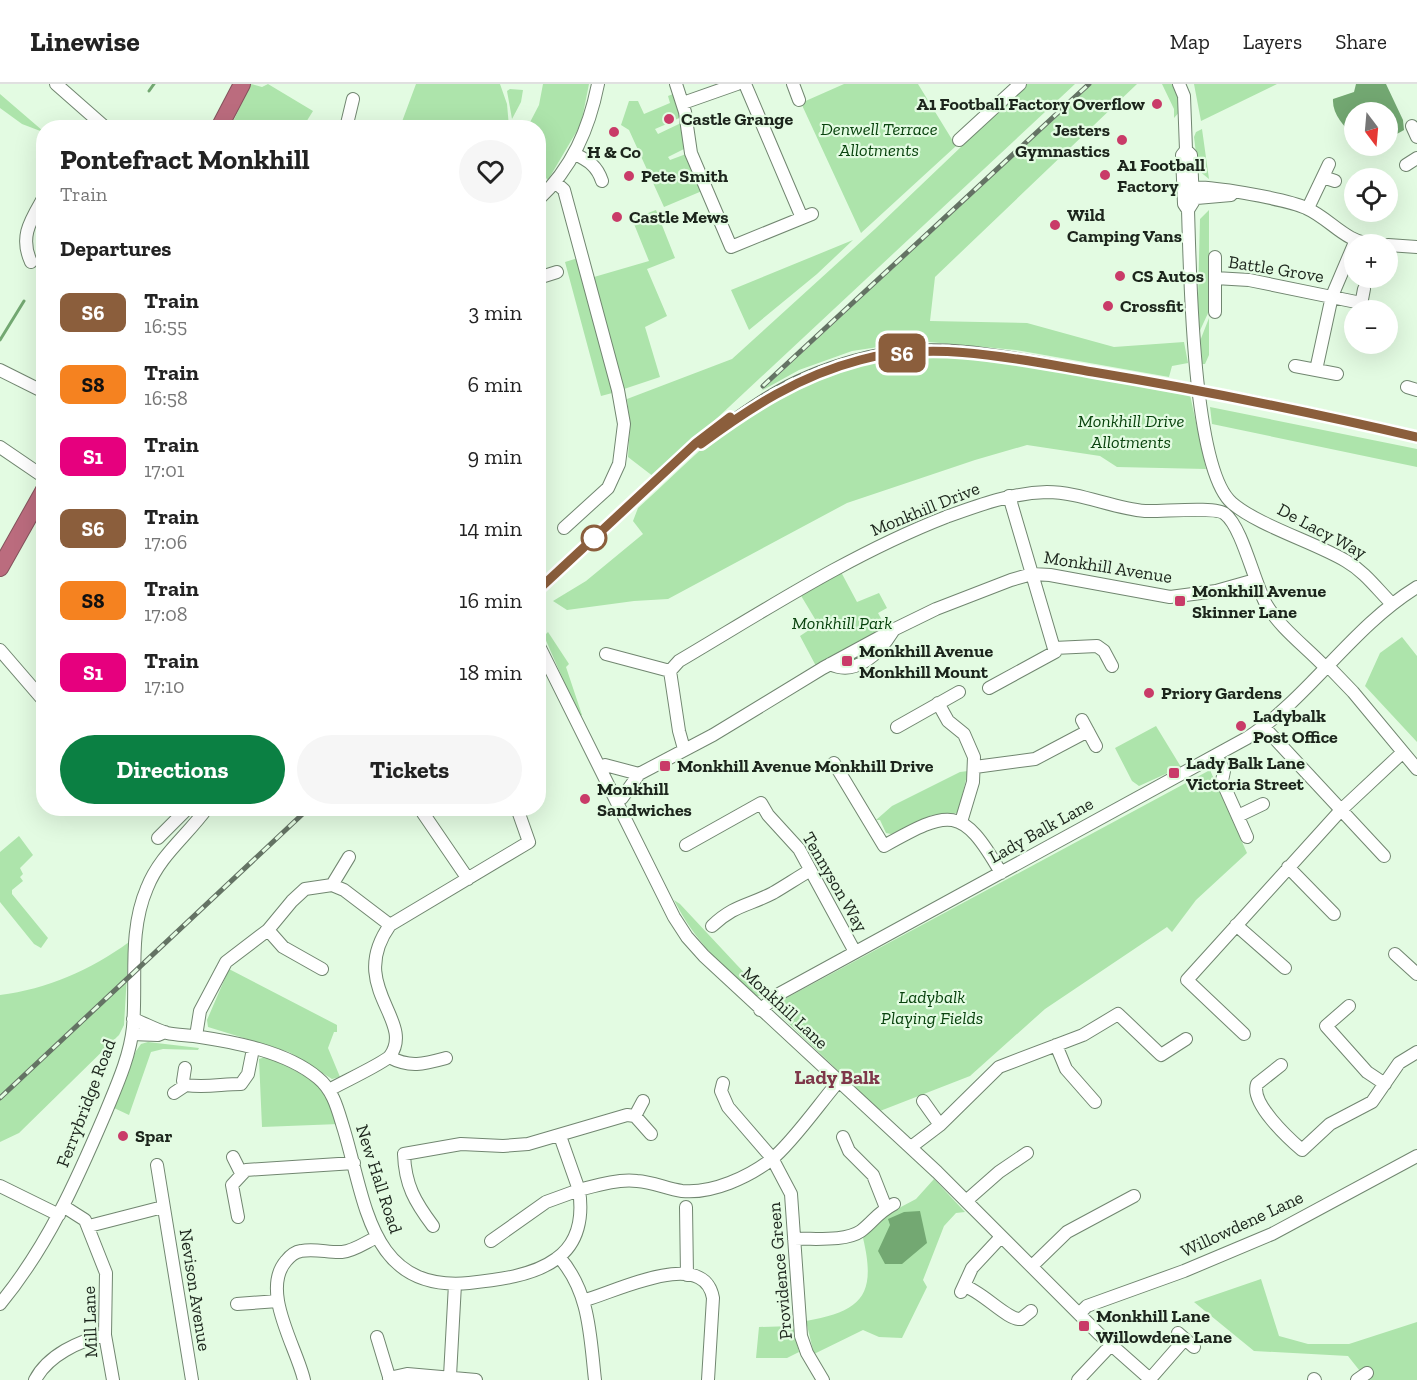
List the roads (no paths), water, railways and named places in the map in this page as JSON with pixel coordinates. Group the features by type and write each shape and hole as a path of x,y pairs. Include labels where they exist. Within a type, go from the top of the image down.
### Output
{"highway":[{"path":"223,120 242,84"},
{"path":"0,568 36,504"}],"street":[{"path":"56,84 97,120"},
{"path":"546,192 575,154 589,123 598,84"},
{"path":"676,84 683,103 691,153 731,247 807,216 745,84"},
{"path":"683,103 737,84"},
{"path":"792,84 799,100"},
{"path":"960,140 1020,84"},
{"path":"1179,84 1184,96 1186,150 1182,155 1188,196 1241,194 1285,201 1308,208 1344,234"},
{"path":"348,120 353,99"},
{"path":"575,154 591,162 598,170 602,181"},
{"path":"1406,165 1417,158"},
{"path":"1308,208 1329,179 1329,164"},
{"path":"555,182 564,190 622,404 623,441 614,478 596,502 564,528"},
{"name":"De Lacy Way","path":"1188,196 1195,368 1215,471 1227,499 1247,512 1355,567 1392,604"},
{"path":"31,262 26,252 25,236 36,213"},
{"path":"1398,246 1417,247"},
{"name":"Battle Grove","path":"1215,257 1215,312"},
{"path":"1316,370 1332,296 1344,268"},
{"path":"546,276 557,272"},
{"name":"Battle Grove","path":"1215,278 1249,280 1332,296 1344,301"},
{"path":"1362,300 1364,289"},
{"path":"1295,366 1337,374"},
{"path":"0,370 36,388"},
{"path":"0,447 36,472"},
{"name":"Monkhill Drive","path":"670,670 679,661 789,593 847,562 915,529 1009,496 1055,492 1130,510 1180,512 1212,510 1225,513 1235,526 1255,580"},
{"path":"989,688 1055,652 1009,496"},
{"name":"Monkhill Avenue","path":"617,800 622,798 639,774 732,724 830,664 944,605 1032,574 1170,597 1215,591 1255,580"},
{"path":"1255,580 1273,615 1353,692 1417,770"},
{"path":"1326,666 1392,604 1417,587"},
{"path":"1053,648 1097,646 1104,651 1112,666"},
{"path":"0,650 36,692"},
{"path":"606,654 670,670 684,749"},
{"name":"Monkhill Lane","path":"546,660 680,927 694,946 760,1010 910,1147 966,1201 1000,1238 1150,1380"},
{"name":"Lady Balk Lane","path":"760,1010 779,994 1216,755 1263,726 1326,666"},
{"path":"897,727 959,692"},
{"path":"938,703 948,721 964,734 975,767 961,822"},
{"path":"1082,720 1096,746"},
{"path":"1263,726 1384,856"},
{"path":"975,767 1035,759 1088,731"},
{"path":"1244,1034 1187,980 1341,810 1402,753"},
{"path":"1216,755 1224,771 1222,781 1247,837"},
{"path":"834,763 884,846 923,825 938,820 961,822 980,837 1001,873"},
{"path":"600,767 605,765 639,774"},
{"name":"Tennyson Way","path":"686,845 761,803 792,840 855,952"},
{"path":"1238,816 1263,804"},
{"path":"158,838 180,816"},
{"name":"Ferrybridge Road","path":"0,1304 43,1247 109,1102 129,1050 132,1034 135,937 146,890 166,853 200,816"},
{"path":"425,816 468,879"},
{"path":"329,1090 389,1057 396,1034 378,989 374,963 381,938 390,925 529,842 520,816"},
{"path":"332,885 349,857"},
{"path":"1288,867 1334,914"},
{"path":"711,926 724,914 738,906 773,892 809,871"},
{"path":"196,1036 200,1011 221,969 236,952 268,930 298,894 314,886 332,885 344,890 390,925"},
{"path":"1236,925 1285,968"},
{"path":"268,930 283,947 322,969"},
{"path":"1395,954 1417,974"},
{"path":"1350,1006 1326,1026 1366,1072 1385,1084"},
{"path":"910,1147 940,1125 999,1067 1083,1035 1118,1014 1161,1055 1186,1039"},
{"name":"New Hall Road","path":"133,1019 165,1032 196,1036 275,1055 318,1077 329,1090 338,1110 377,1237 383,1250 407,1272 427,1280 455,1284 518,1274 548,1264 559,1257"},
{"name":"New Hall Road","path":"132,1034 158,1035 165,1032"},
{"path":"1056,1045 1066,1069 1095,1102"},
{"path":"241,1084 248,1074 253,1049"},
{"path":"1281,1065 1257,1084 1256,1092 1267,1113 1302,1150 1330,1124 1372,1102 1399,1063 1417,1052"},
{"path":"389,1057 403,1064 417,1065 446,1058"},
{"path":"184,1068 183,1081 186,1085"},
{"path":"490,1241 546,1202 579,1190 620,1180 638,1181 682,1191 707,1189 745,1174 772,1158 838,1082"},
{"name":"Providence Green","path":"723,1083 721,1091 728,1107 772,1158 791,1194 801,1336 807,1353 823,1380"},
{"path":"174,1093 186,1085 206,1088 225,1084 241,1084"},
{"path":"241,1084 246,1097"},
{"path":"635,1116 643,1101"},
{"path":"923,1101 940,1125"},
{"path":"433,1226 417,1206 408,1187 404,1154 473,1143 516,1146 560,1136 619,1116 635,1116 651,1134"},
{"path":"560,1136 579,1190 581,1207 577,1229 568,1249 559,1257 575,1279 585,1300 595,1380"},
{"path":"794,1239 854,1235 890,1206 873,1175 849,1151 843,1137"},
{"path":"966,1201 999,1172 1027,1153"},
{"name":"Willowdene Lane","path":"1079,1314 1087,1306 1184,1271 1272,1234 1417,1156"},
{"path":"233,1157 241,1173"},
{"path":"238,1218 232,1185 241,1173 256,1168 354,1162"},
{"name":"Nevison Avenue","path":"157,1165 192,1380"},
{"path":"0,1186 61,1211 79,1214 89,1226"},
{"path":"1032,1266 1067,1232 1134,1196"},
{"name":"Nevison Avenue","path":"89,1226 163,1207"},
{"path":"686,1207 687,1275"},
{"name":"Mill Lane","path":"89,1226 107,1276 105,1335 113,1380"},
{"path":"304,1380 300,1361 283,1322 278,1301 279,1272 296,1252 315,1250 342,1252 377,1237"},
{"path":"1000,1238 972,1268 962,1289 980,1292 1011,1318 1021,1319 1031,1311"},
{"path":"585,1300 648,1278 687,1275 701,1279 712,1291 714,1305 709,1336 708,1380"},
{"path":"450,1376 455,1284"},
{"path":"237,1304 278,1301"},
{"path":"35,1380 50,1362 67,1350 105,1335"},
{"path":"377,1337 389,1379 407,1374 476,1380"},
{"path":"1150,1380 1186,1340"},
{"path":"1078,1380 1111,1345"}],"waterway":[{"path":"149,91 154,84"},
{"path":"0,340 24,301"}],"railway":[{"path":"763,386 1089,84"},
{"path":"696,443 757,399 817,368 867,353 923,346 951,346 1008,353 1174,382 1417,433"},
{"path":"546,588 704,441"},
{"path":"0,1098 300,816"}],"train":[{"name":"S6","path":"546,583 696,443 730,417 701,444 752,406 782,389 833,368 888,354 920,351 958,352 1067,368 1203,391 1417,437"}],"place":[{"name":"A1 Football Factory Overflow","path":"1157,104"},
{"name":"Castle Grange","path":"669,119"},
{"name":"H & Co","path":"614,132"},
{"name":"Jesters Gymnastics","path":"1122,140"},
{"name":"A1 Football Factory","path":"1105,175"},
{"name":"Pete Smith","path":"629,176"},
{"name":"Castle Mews","path":"617,217"},
{"name":"Wild Camping Vans","path":"1055,225"},
{"name":"CS Autos","path":"1120,276"},
{"name":"Crossfit","path":"1108,306"},
{"name":"Monkhill Avenue Skinner Lane","path":"1180,601"},
{"name":"Monkhill Avenue Monkhill Mount","path":"847,661"},
{"name":"Priory Gardens","path":"1149,693"},
{"name":"Ladybalk Post Office","path":"1241,726"},
{"name":"Monkhill Avenue Monkhill Drive","path":"665,766"},
{"name":"Lady Balk Lane Victoria Street","path":"1174,773"},
{"name":"Monkhill Sandwiches","path":"585,799"},
{"name":"Spar","path":"123,1136"},
{"name":"Monkhill Lane Willowdene Lane","path":"1084,1326"}],"district":[{"name":"Lady Balk","path":"837,1077"}],"park label":[{"name":"Denwell Terrace Allotments","path":"879,139"},
{"name":"Monkhill Drive Allotments","path":"1131,431"},
{"name":"Monkhill Park","path":"842,623"},
{"name":"Ladybalk Playing Fields","path":"932,1007"}]}
